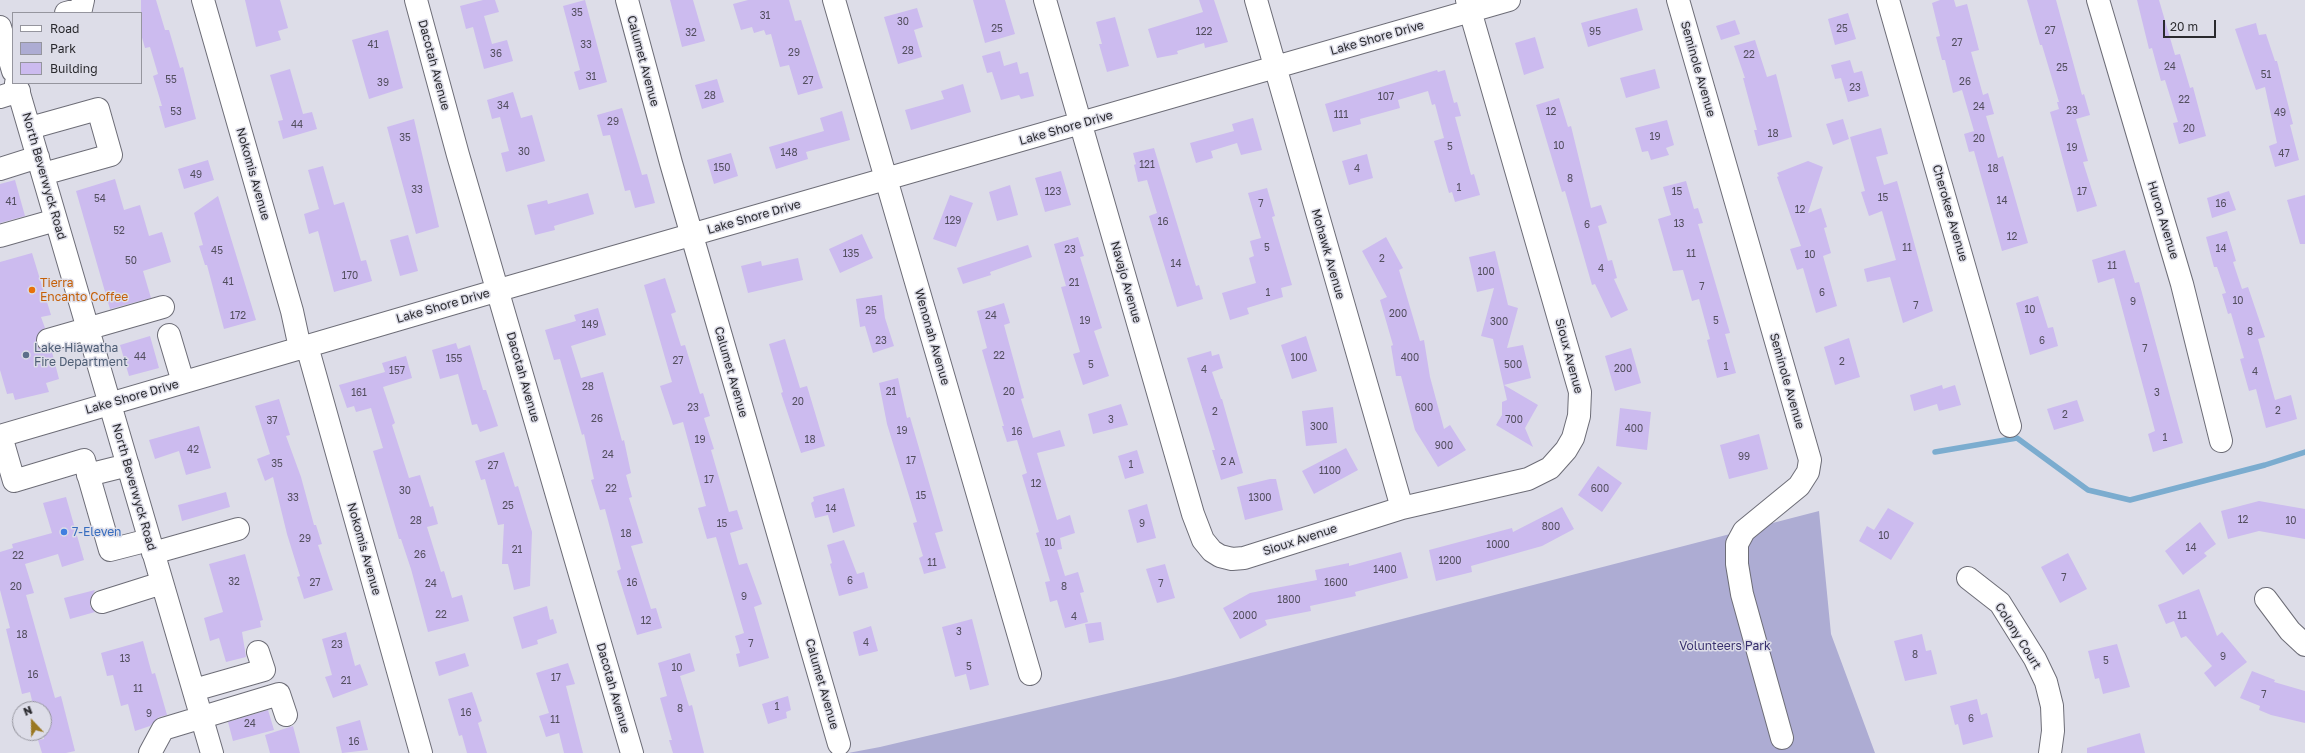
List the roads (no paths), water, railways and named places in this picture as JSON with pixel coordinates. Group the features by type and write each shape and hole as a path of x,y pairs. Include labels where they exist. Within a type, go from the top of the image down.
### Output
{"street":[{"path":"70,12 81,9 83,0"},
{"name":"Nokomis Avenue","path":"203,0 421,753"},
{"name":"Dacotah Avenue","path":"416,0 458,154 499,290 632,753"},
{"name":"Calumet Avenue","path":"627,0 692,235 839,744"},
{"name":"Wenonah Avenue","path":"834,0 1030,674"},
{"name":"Navajo Avenue","path":"1045,0 1193,514 1202,540 1212,551 1220,556"},
{"name":"Mohawk Avenue","path":"1256,0 1402,508"},
{"name":"Lake Shore Drive","path":"1,431 110,404 499,290 1081,124 1276,67 1468,6 1509,0"},
{"name":"Seminole Avenue","path":"1678,0 1810,460 1808,472 1799,486 1744,532 1737,544 1737,564 1742,594 1782,738"},
{"name":"Cherokee Avenue","path":"1888,0 2010,426"},
{"name":"Huron Avenue","path":"2098,0 2182,284 2221,441"},
{"name":"Sioux Avenue","path":"1220,556 1232,559 1244,558 1402,508 1528,479 1550,468 1566,450 1573,438 1579,416 1580,392 1468,6"},
{"name":"North Beverwyck Road","path":"5,29 12,86 30,128 212,753"},
{"path":"0,169 40,166 111,155 98,109 30,128"},
{"path":"0,236 56,220"},
{"path":"48,340 163,307"},
{"path":"168,335 183,382"},
{"path":"1,431 14,481 84,460 110,550 151,546 238,529"},
{"path":"88,475 128,465"},
{"name":"Colony Court","path":"1968,578 2000,603 2035,660 2046,682 2052,706 2053,731 2050,753"},
{"path":"102,602 162,583"},
{"path":"2266,599 2290,631 2305,645"},
{"path":"194,690 264,670 258,652"},
{"path":"150,753 163,729 279,694 286,715"}],"waterway":[{"path":"1935,452 2017,438 2088,490 2130,500 2265,465 2305,452"}],"place":[{"name":"Tierra Encanto Coffee","path":"32,290"},
{"name":"Lake Hiawatha Fire Department","path":"26,355"},
{"name":"7-Eleven","path":"64,532"}],"park label":[{"name":"Volunteers Park","path":"1725,646"}]}
